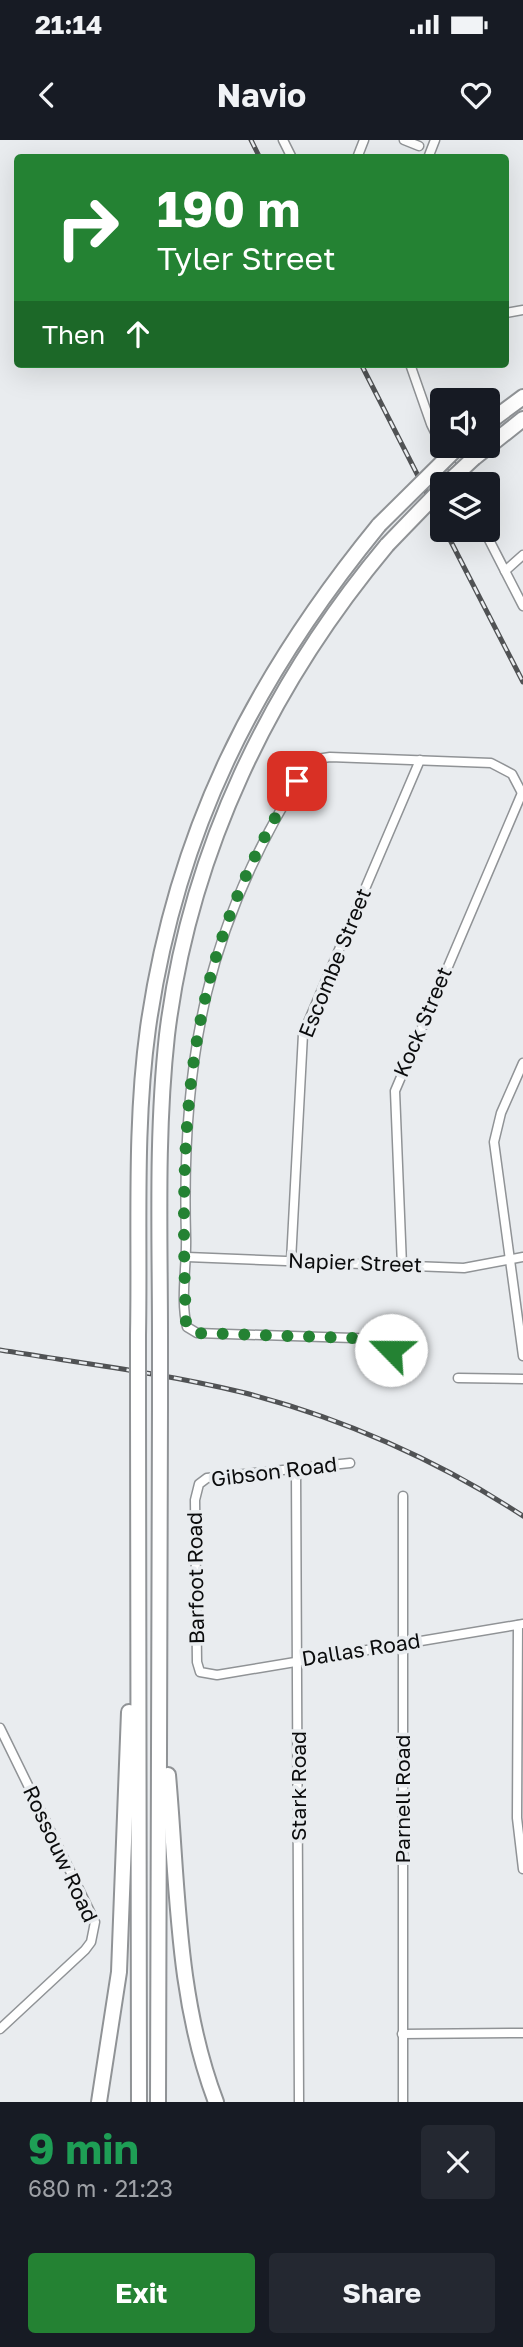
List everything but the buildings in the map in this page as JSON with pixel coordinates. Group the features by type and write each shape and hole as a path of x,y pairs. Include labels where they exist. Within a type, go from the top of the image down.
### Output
{"highway":[{"path":"500,414 523,397"},
{"path":"459,472 523,419"},
{"path":"139,2102 138,1335 143,1083 148,1030 172,907 205,809 249,712 310,611 379,525 447,458"},
{"path":"158,2102 159,1144 177,973 192,911 224,812 267,719 327,622 387,545 430,500"},
{"path":"98,2102 104,2078 122,1927 131,1664 139,1575"},
{"path":"160,1725 167,1766 186,1989 195,2039 216,2102"}],"street":[{"path":"404,140 419,146"},
{"path":"411,368 431,424 455,472"},
{"path":"490,542 523,606"},
{"path":"505,571 523,555"},
{"path":"391,1380 390,1345 383,1339 190,1330 186,1312 188,1093 206,989 230,914 255,855 306,768 317,759 330,757 491,763 507,769 523,794"},
{"name":"Escombe Street","path":"291,1261 303,1034 420,760"},
{"name":"Kock Street","path":"401,1265 395,1091 523,794"},
{"path":"523,1063 494,1137 523,1356"},
{"name":"Napier Street","path":"187,1257 472,1268 523,1257"},
{"path":"458,1378 523,1379"},
{"name":"Gibson Road","path":"199,1484 207,1478 349,1463"},
{"name":"Stark Road","path":"296,1469 299,2102"},
{"name":"Barfoot Road","path":"199,1484 195,1525 197,1662 200,1672"},
{"name":"Parnell Road","path":"403,1496 403,2102"},
{"path":"521,1624 518,1825 523,1869"},
{"name":"Dallas Road","path":"200,1672 217,1675 521,1624"},
{"name":"Rossouw Road","path":"0,1728 95,1922 92,1942 85,1950 0,2029"},
{"path":"402,2034 523,2033"}],"railway":[{"path":"251,140 258,154"},
{"path":"363,368 430,499"},
{"path":"451,542 523,682"},
{"path":"0,1350 181,1379 278,1402 387,1442 457,1477 523,1516"}],"route":[{"path":"297,781 255,855 241,886 216,950 198,1026 188,1093 186,1136 186,1324 190,1330 197,1333 383,1339 388,1342 391,1350"}]}
